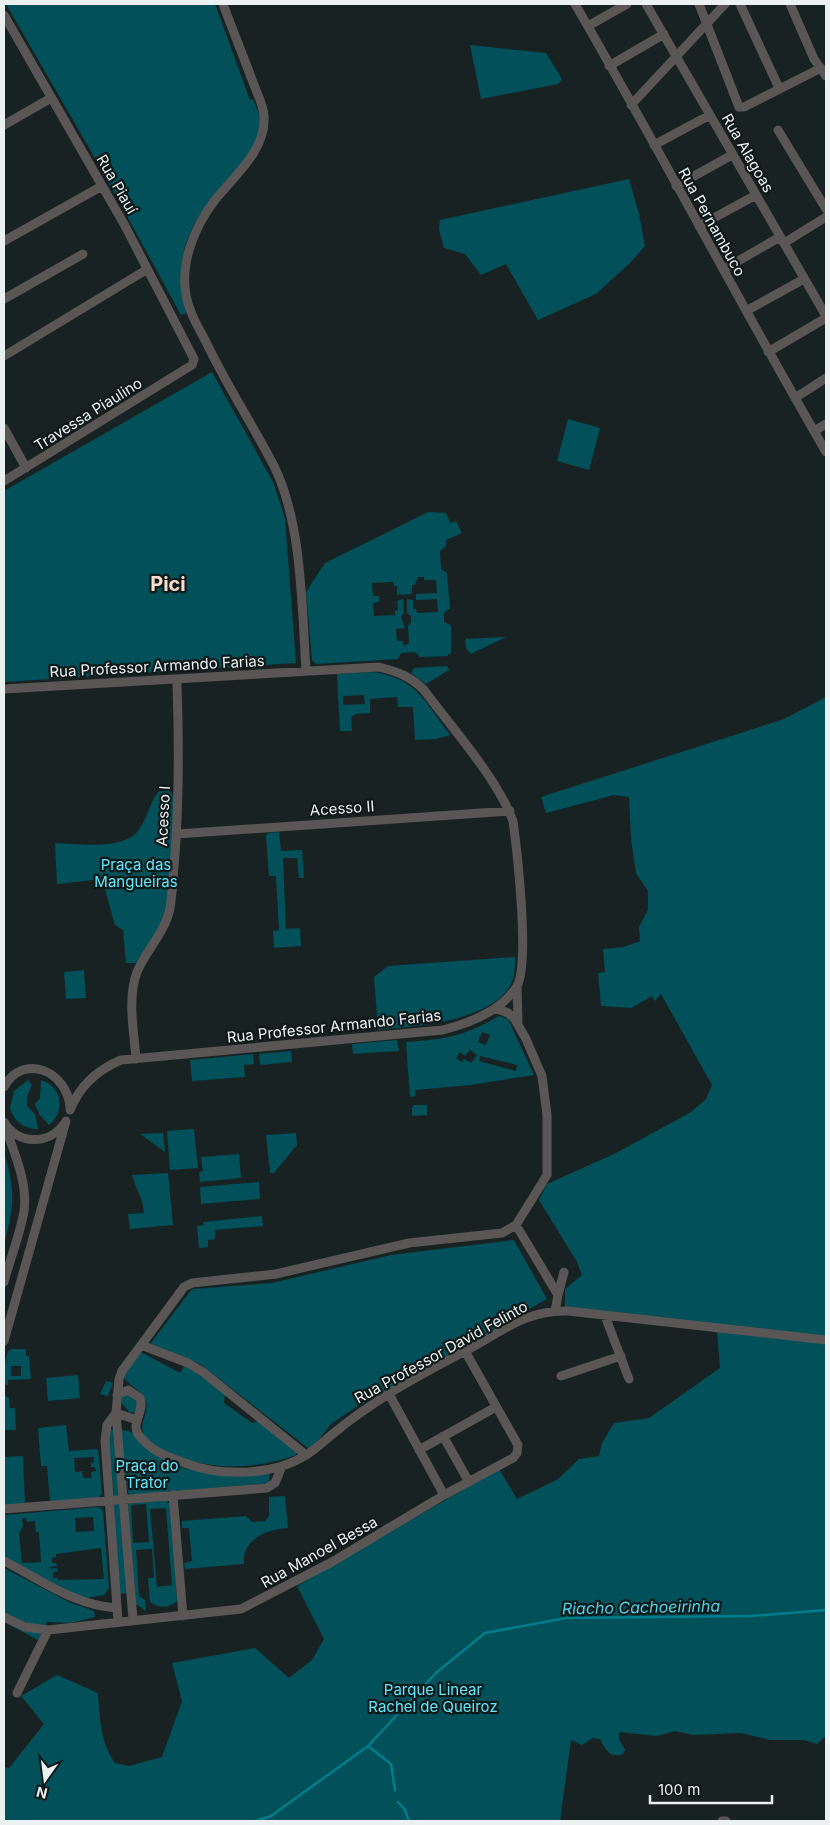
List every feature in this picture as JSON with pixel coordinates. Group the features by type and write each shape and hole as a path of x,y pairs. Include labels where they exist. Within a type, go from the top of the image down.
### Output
{"street":[{"path":"223,4 259,98 264,122 252,155 215,200 199,223 188,256 185,276 186,295 191,313 207,345 275,467 285,492 291,516 299,578 306,671"},
{"name":"Rua Pernambuco","path":"575,4 724,269 768,352 826,452"},
{"path":"588,26 627,4"},
{"name":"Rua Alagoas","path":"646,4 678,56 732,155 826,317"},
{"path":"698,4 737,106 744,107 779,88 823,72 814,59 790,4"},
{"path":"631,105 725,4"},
{"path":"740,4 779,88"},
{"name":"Rua Piauí","path":"4,15 102,186 193,356 192,365 186,368"},
{"path":"609,66 664,34"},
{"path":"4,125 50,98"},
{"path":"654,145 710,115"},
{"path":"778,130 826,209"},
{"path":"676,186 732,155"},
{"path":"4,241 102,186"},
{"path":"699,226 756,195"},
{"path":"724,269 826,217"},
{"path":"4,299 83,254"},
{"path":"4,356 146,270"},
{"path":"746,311 804,279"},
{"path":"768,352 826,317"},
{"name":"Travessa Piaulino","path":"4,481 186,368"},
{"path":"796,398 826,378"},
{"path":"814,431 826,424"},
{"path":"4,428 26,468"},
{"name":"Rua Professor Armando Farias","path":"4,689 379,667 413,679 496,786 510,811 516,844 523,946 517,986 508,998 495,1008 468,1023 443,1030 121,1060 102,1068 89,1080 70,1110 66,1121 4,1341"},
{"name":"Acesso I","path":"136,1059 131,996 137,972 164,927 169,909 177,834 177,684"},
{"name":"Acesso II","path":"177,834 510,811"},
{"path":"133,1619 116,1413 117,1395 122,1371 128,1360 184,1287 192,1283 276,1274 409,1243 502,1233 516,1224 547,1175 548,1165 547,1115 542,1076 516,1016 517,986"},
{"path":"495,1008 508,1012 519,1026"},
{"path":"4,1087 14,1075 24,1070 36,1069 47,1071 57,1077 65,1086 69,1096 70,1110"},
{"path":"4,1123 16,1135 40,1140 51,1136 66,1121"},
{"path":"4,1123 14,1152 24,1199 24,1212 4,1282"},
{"path":"516,1224 558,1295"},
{"path":"555,1311 564,1272"},
{"name":"Rua Professor David Felinto","path":"117,1395 128,1390 140,1398 142,1410 137,1420 136,1432 147,1444 164,1455 192,1466 229,1472 282,1466 306,1456 350,1419 389,1394 528,1316 555,1311 826,1340"},
{"path":"605,1316 629,1379"},
{"path":"141,1345 188,1363 203,1372 306,1456"},
{"path":"419,1450 496,1407 464,1352"},
{"path":"561,1376 621,1356"},
{"path":"389,1394 444,1495"},
{"name":"Rua Manoel Bessa","path":"4,1617 25,1627 48,1630 133,1619 227,1612 252,1605 332,1562 517,1453 518,1445 496,1407"},
{"path":"116,1413 137,1420"},
{"path":"116,1413 107,1425 105,1435 118,1621"},
{"path":"443,1436 470,1482"},
{"path":"4,1509 266,1488 275,1483 282,1466"},
{"path":"173,1495 183,1616"},
{"path":"4,1561 77,1600 103,1607 116,1608"},
{"path":"17,1693 48,1630"}],"green space":[{"path":"6,4 215,4 250,100 253,99 259,113 260,131 246,159 202,212 190,234 183,256 181,279 186,313 181,315 103,172"},
{"path":"470,45 546,53 562,79 558,84 481,99"},
{"path":"629,179 639,214 645,246 629,264 596,294 538,320 506,264 481,275 465,254 444,248 439,229 440,220"},
{"path":"212,372 273,482 285,518 296,663 4,682 4,491"},
{"path":"568,419 600,428 589,470 557,461"},
{"path":"428,512 446,513 450,523 456,521 462,533 446,540 446,546 440,551 441,569 447,573 450,608 444,613 444,622 451,625 451,653 447,656 420,657 415,652 401,653 398,659 316,664 312,660 306,592 325,563","holes":["418,577 424,577 424,580 436,580 437,593 416,594 416,600 437,599 438,612 417,613 416,609 413,609 413,600 407,599 407,613 411,616 411,622 408,626 409,643 404,646 403,641 397,641 396,629 405,628 401,617 404,613 403,599 397,601 398,610 395,611 395,615 374,616 373,603 379,602 379,596 373,596 372,583 393,582 394,586 397,586 397,595 412,594 412,585 415,585"]},
{"path":"506,637 471,654 466,648 465,639"},
{"path":"447,666 449,670 426,684 411,673 414,668"},
{"path":"373,672 400,680 419,693 450,735 436,739 415,740 413,707 398,707 397,697 370,699 370,713 356,714 351,717 352,731 340,731 337,674","holes":["364,695 365,704 343,705 343,696"]},
{"name":"Parque Linear Rachel de Queiroz","path":"826,697 826,1736 817,1744 804,1740 770,1740 741,1733 693,1735 675,1731 657,1736 619,1732 619,1739 625,1750 623,1754 618,1755 608,1752 600,1739 593,1738 582,1745 571,1740 560,1821 4,1821 4,1767 9,1768 44,1724 21,1696 57,1675 98,1693 100,1721 106,1747 115,1763 129,1766 162,1757 182,1701 172,1663 255,1648 289,1678 312,1660 324,1639 297,1586 499,1469 517,1499 558,1479 579,1459 599,1456 602,1443 614,1423 649,1418 720,1368 717,1332 565,1307 565,1289 582,1275 577,1262 539,1200 547,1184 616,1153 691,1112 706,1099 712,1085 661,994 655,1001 652,996 631,1008 601,1006 598,973 605,972 603,949 624,947 640,941 639,927 648,910 648,891 636,873 631,839 629,797 614,795 546,813 541,797 784,719"},
{"name":"Praça das Mangueiras","path":"159,791 169,791 175,797 170,890 160,926 154,937 136,963 126,963 123,930 115,925 104,886 93,880 57,884 55,843 98,845 110,844 130,838 137,832"},
{"path":"279,832 281,851 302,850 304,878 299,878 297,858 283,858 286,929 300,928 301,946 274,948 273,931 279,930 276,876 269,876 266,836 268,833"},
{"path":"515,957 512,983 500,998 485,1008 450,1020 378,1030 374,977 388,966"},
{"path":"84,970 86,998 66,999 64,972"},
{"path":"499,1016 508,1019 534,1075 470,1085 415,1090 415,1096 410,1097 406,1042 455,1035 487,1023","holes":["482,1032 490,1035 486,1045 478,1042","470,1050 477,1055 471,1063 464,1059 462,1062 456,1058 460,1052 465,1056","480,1056 517,1065 516,1071 479,1061"]},
{"path":"397,1040 399,1051 353,1054 352,1044"},
{"path":"291,1051 292,1062 260,1065 259,1054"},
{"path":"253,1054 254,1064 244,1065 245,1077 192,1081 190,1060"},
{"path":"28,1080 32,1085 27,1096 27,1106 35,1114 38,1129 28,1128 20,1123 14,1117 10,1108 14,1091"},
{"path":"41,1080 54,1088 59,1100 58,1113 49,1125 39,1114 35,1104 40,1098"},
{"path":"414,1105 427,1105 427,1115 412,1116"},
{"path":"194,1129 198,1168 170,1170 167,1131"},
{"path":"163,1133 165,1152 140,1134"},
{"path":"296,1133 297,1145 274,1173 270,1173 266,1135"},
{"path":"4,1152 12,1189 12,1209 4,1245"},
{"path":"239,1154 241,1178 200,1182 199,1172 203,1171 201,1157"},
{"path":"168,1173 173,1225 130,1229 128,1214 144,1213 141,1198 132,1175"},
{"path":"259,1182 260,1199 201,1204 200,1187"},
{"path":"262,1216 263,1226 215,1230 215,1239 208,1240 208,1247 199,1248 197,1226 204,1225 203,1222"},
{"path":"514,1240 547,1299 356,1407 331,1424 316,1443 308,1448 200,1364 150,1344 192,1289 272,1283 391,1255"},
{"path":"12,1349 26,1349 26,1356 29,1356 31,1379 8,1380 8,1385 4,1384 4,1366 8,1351","holes":["11,1366 21,1366 21,1376 11,1376"]},
{"path":"141,1352 180,1373 185,1365 225,1393 224,1403 252,1423 259,1421 296,1451 296,1455 266,1463 221,1466 191,1461 156,1447 146,1438 142,1429 147,1406 146,1401 139,1391 128,1383 123,1376"},
{"path":"78,1375 80,1398 48,1401 46,1378"},
{"path":"106,1381 113,1383 108,1396 100,1394"},
{"path":"126,1393 138,1402 135,1413 129,1412 122,1403 122,1395"},
{"path":"4,1395 9,1398 10,1408 15,1408 16,1430 4,1430"},
{"path":"66,1425 69,1451 98,1449 102,1493 99,1497 50,1502 47,1466 41,1466 38,1428","holes":["94,1457 94,1462 91,1463 91,1467 95,1467 96,1471 91,1472 92,1478 83,1478 82,1472 85,1471 75,1472 74,1458"]},
{"path":"113,1430 119,1495 114,1496 107,1431"},
{"name":"Praça do Trator","path":"124,1430 135,1435 161,1458 186,1469 213,1473 269,1473 270,1483 130,1495 128,1493 120,1432"},
{"path":"23,1456 25,1504 4,1506 4,1457"},
{"path":"285,1496 288,1528 264,1533 257,1537 247,1548 244,1555 244,1564 185,1569 184,1563 192,1561 189,1528 182,1528 182,1521 246,1516 252,1522 265,1521 269,1516 269,1497"},
{"path":"165,1500 171,1505 177,1601 171,1605 160,1607 150,1602 148,1578 154,1578 152,1549 136,1550 139,1596 145,1600 146,1611 136,1604 128,1505 130,1502","holes":["146,1504 149,1542 133,1543 131,1505","166,1508 172,1585 157,1587 150,1509"]},
{"path":"119,1504 128,1593 119,1594 114,1505"},
{"path":"98,1507 103,1510 109,1588 104,1595 87,1598 74,1595 4,1557 4,1515","holes":["93,1517 94,1531 76,1532 75,1518","26,1518 27,1522 35,1521 36,1532 39,1532 41,1562 22,1563 19,1534 23,1526 22,1519","101,1548 104,1579 58,1580 58,1578 53,1578 53,1572 57,1572 57,1568 51,1569 50,1567 57,1566 56,1563 52,1563 52,1558 56,1557 56,1554"]},
{"path":"4,1568 71,1603 94,1611 95,1617 71,1623 47,1622 38,1640 4,1622"}],"waterway":[{"name":"Riacho Cachoeirinha","path":"256,1821 271,1816 368,1746 437,1672 485,1633 566,1618 752,1616 826,1610"},
{"path":"368,1746 391,1764 395,1790"},
{"path":"398,1802 405,1810 409,1821"}],"district":[{"name":"Pici","path":"168,584"}]}
